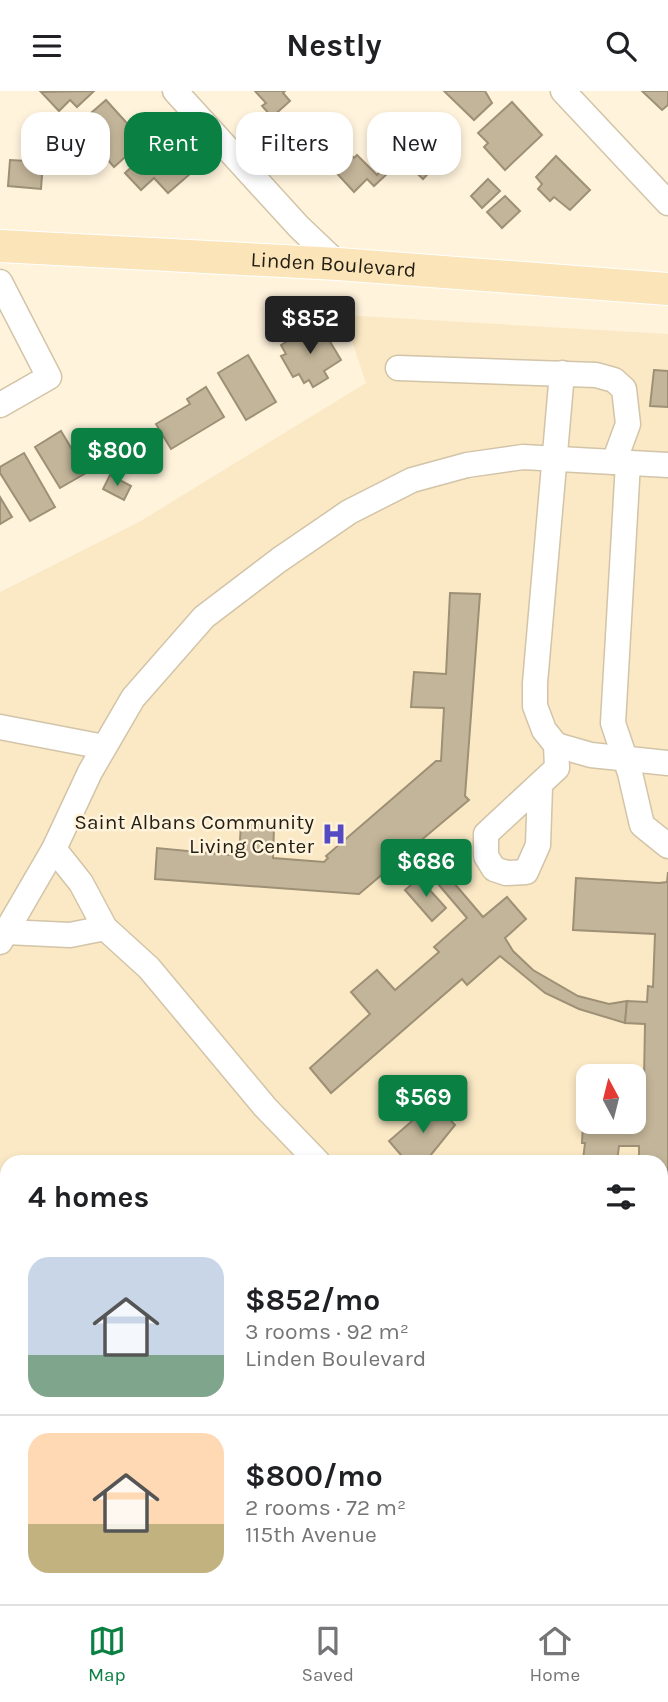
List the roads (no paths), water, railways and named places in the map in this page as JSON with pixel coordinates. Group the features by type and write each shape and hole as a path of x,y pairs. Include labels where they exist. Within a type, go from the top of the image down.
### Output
{"main road":[{"name":"Linden Boulevard","path":"0,246 338,264 668,289"}],"street":[{"path":"175,91 299,227 338,264"},
{"path":"564,91 668,203"},
{"path":"0,282 49,377 0,405"},
{"path":"398,368 596,375 614,380 624,389 628,424 621,462 613,723 642,825 668,846"},
{"path":"562,373 534,683 535,706 544,730 556,745 591,755 668,763"},
{"path":"104,928 51,935 5,927 54,849 104,747 133,698 204,617 279,560 349,512 412,480 467,465 523,457 668,465"},
{"path":"0,727 104,747"},
{"path":"540,786 557,768 556,745"},
{"path":"54,849 81,883 104,928 149,968 265,1107 311,1155"}],"place":[{"name":"Saint Albans Community Living Center","path":"334,834"}]}
